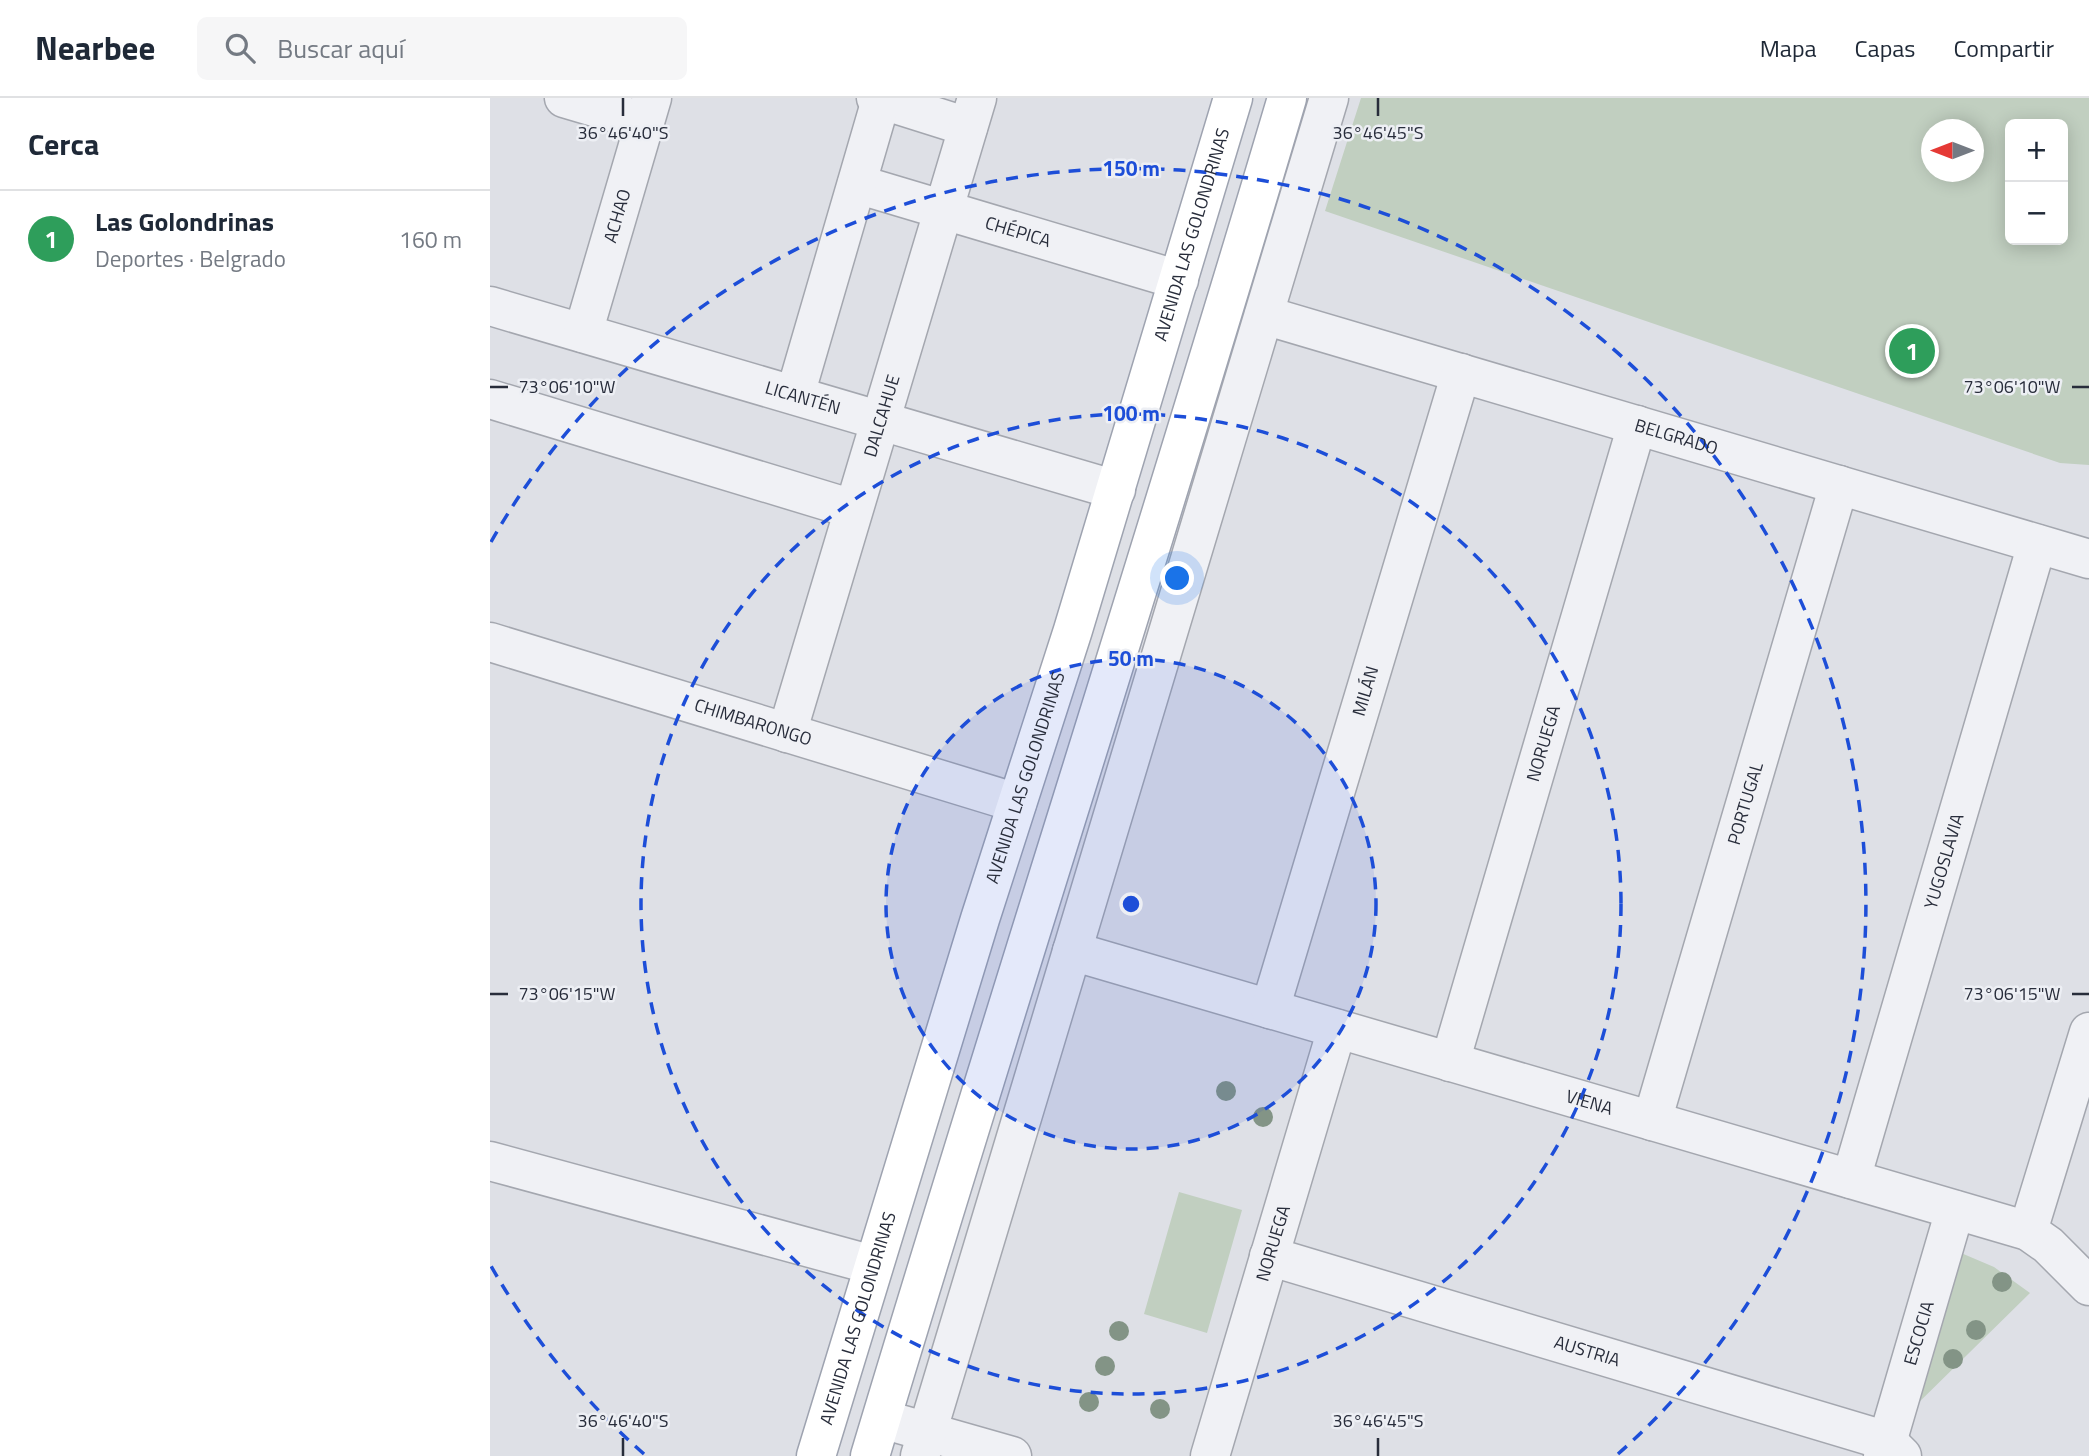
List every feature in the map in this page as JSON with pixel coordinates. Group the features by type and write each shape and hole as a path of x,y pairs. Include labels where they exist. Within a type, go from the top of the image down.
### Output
{"main road":[{"name":"AVENIDA LAS GOLONDRINAS","path":"816,1454 1116,490 1233,98"},
{"path":"870,1456 1027,938 1125,637 1287,98"},
{"path":"868,1282 881,1419"},
{"path":"816,1454 849,1430 881,1419"}],"street":[{"path":"564,98 649,110"},
{"path":"924,1444 1329,98"},
{"path":"794,395 878,99 972,112"},
{"name":"ACHAO","path":"583,333 649,110"},
{"name":"DALCAHUE","path":"787,733 972,112"},
{"name":"CHÉPICA","path":"856,184 1179,280"},
{"name":"LICANTÉN","path":"492,315 583,333 1116,490"},
{"name":"BELGRADO","path":"1264,315 2089,559"},
{"name":"MILÁN","path":"1270,1009 1461,373"},
{"path":"490,399 853,509"},
{"name":"NORUEGA","path":"1450,1062 1637,425"},
{"name":"PORTUGAL","path":"1652,1121 1839,485"},
{"name":"YUGOSLAVIA","path":"1851,1180 2037,544"},
{"name":"CHIMBARONGO","path":"490,642 1017,803"},
{"name":"VIENA","path":"1072,951 2028,1231 2048,1245 2089,1286"},
{"name":"NORUEGA","path":"1210,1456 1337,1028"},
{"path":"2028,1231 2089,1032"},
{"path":"490,1161 868,1282"},
{"name":"ESCOCIA","path":"1891,1451 1955,1210"},
{"name":"AUSTRIA","path":"1269,1256 1891,1451"},
{"path":"881,1419 924,1444 1012,1456"}],"green space":[{"path":"1361,98 2089,98 2089,465 2060,463 1325,211"},
{"path":"1179,1192 1242,1210 1207,1333 1144,1314"},
{"path":"1954,1250 1994,1267 2030,1293 1905,1416"}],"place":[{"name":"Las Golondrinas","path":"1912,351"}]}
